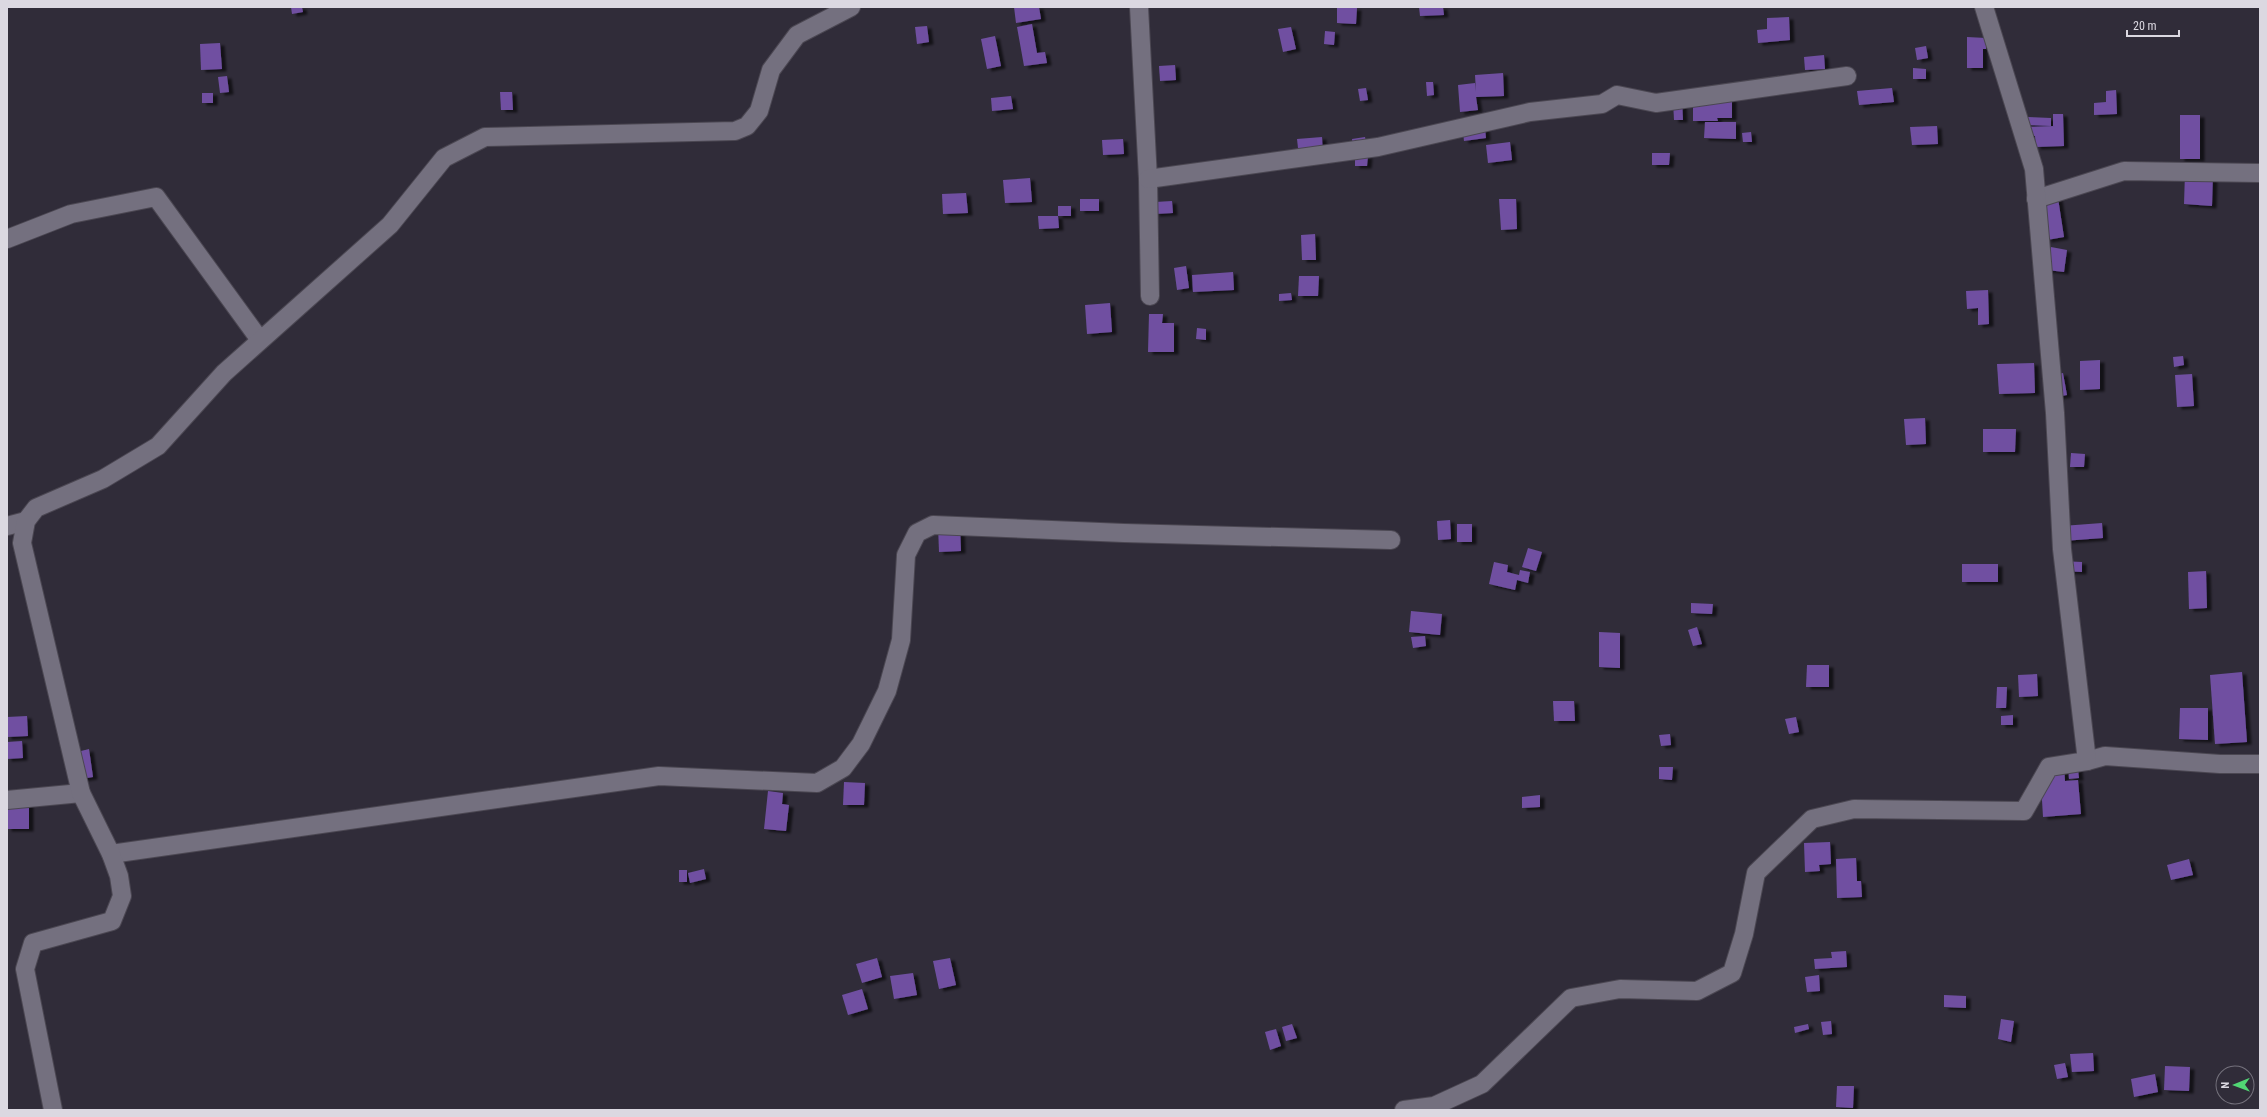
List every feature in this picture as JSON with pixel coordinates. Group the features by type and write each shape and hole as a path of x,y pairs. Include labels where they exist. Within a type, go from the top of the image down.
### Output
{"street":[{"path":"53,1110 25,969 33,944 112,921 122,896 111,854 80,793 22,543 26,521 36,508 103,480 158,446 224,373 390,225 444,158 485,137 735,131 748,126 759,111 771,70 797,35 851,7"},
{"path":"1139,7 1148,179 1150,296"},
{"path":"1984,7 2034,169 2055,413 2062,549 2087,761"},
{"path":"1148,179 1378,147 1530,112 1602,104 1617,95 1656,103 1846,76"},
{"path":"2036,200 2124,171 2260,173"},
{"path":"7,239 71,214 156,197 260,340"},
{"path":"7,526 26,521"},
{"path":"111,854 659,776 817,783 843,768 860,744 887,691 902,640 906,555 917,533 933,525 1124,533 1391,540"},
{"path":"1404,1110 1434,1106 1482,1084 1571,998 1620,989 1696,991 1732,973 1744,934 1756,873 1812,819 1854,809 2024,811 2049,767 2087,761 2105,756 2220,764 2260,764"},
{"path":"7,800 80,793"}],"building":[{"path":"291,7 302,7 303,12 292,14"},
{"path":"1014,7 1039,7 1041,19 1016,23"},
{"path":"1419,7 1443,7 1444,15 1420,16"},
{"path":"1337,8 1357,8 1356,24 1337,23"},
{"path":"1789,17 1790,40 1758,43 1757,30 1767,29 1767,18"},
{"path":"1032,24 1037,53 1045,52 1047,63 1024,66 1017,27"},
{"path":"927,26 929,42 917,44 915,27"},
{"path":"1291,27 1296,49 1283,52 1278,29"},
{"path":"1325,31 1335,32 1334,45 1324,44"},
{"path":"995,36 1001,66 987,69 981,39"},
{"path":"1967,37 1986,38 1986,49 1983,49 1983,68 1967,68"},
{"path":"220,43 222,69 201,70 200,44"},
{"path":"1926,46 1928,58 1917,60 1915,48"},
{"path":"1824,55 1825,69 1805,70 1804,57"},
{"path":"1175,65 1176,80 1160,81 1159,66"},
{"path":"1913,68 1926,69 1926,79 1913,79"},
{"path":"1503,73 1504,96 1476,97 1478,110 1460,112 1458,85 1475,83 1476,92 1475,75"},
{"path":"227,76 229,92 220,93 218,77"},
{"path":"1426,82 1433,82 1434,95 1427,96"},
{"path":"1366,88 1368,100 1360,101 1358,89"},
{"path":"1892,88 1894,102 1859,105 1857,91"},
{"path":"2116,90 2117,114 2094,115 2094,103 2106,102 2106,91"},
{"path":"500,92 512,92 513,110 501,110"},
{"path":"202,93 213,93 213,103 202,103"},
{"path":"1011,96 1013,109 992,111 991,98"},
{"path":"1693,99 1732,99 1732,118 1717,118 1718,121 1693,121"},
{"path":"1682,100 1683,120 1674,120 1673,101"},
{"path":"2053,114 2063,114 2064,146 2036,147 2035,136 2027,136 2027,127 2055,126 2053,126"},
{"path":"2180,115 2200,115 2200,159 2180,159"},
{"path":"2028,117 2051,118 2051,126 2028,125"},
{"path":"1705,122 1736,122 1736,139 1704,138"},
{"path":"1937,126 1938,144 1912,145 1910,127"},
{"path":"1485,128 1486,138 1464,141 1463,132"},
{"path":"1751,132 1752,142 1743,142 1742,133"},
{"path":"1322,137 1323,156 1299,157 1297,139"},
{"path":"1365,137 1368,153 1354,155 1352,139"},
{"path":"1123,139 1124,154 1103,155 1102,140"},
{"path":"1510,142 1512,160 1488,163 1486,145"},
{"path":"1652,153 1670,153 1669,165 1652,165"},
{"path":"1355,156 1368,156 1367,166 1355,166"},
{"path":"2185,172 2213,173 2212,206 2184,204"},
{"path":"1030,178 1032,202 1005,203 1003,180"},
{"path":"966,193 968,213 943,214 942,194"},
{"path":"2058,198 2064,237 2047,240 2041,201"},
{"path":"1080,199 1099,199 1099,211 1080,211"},
{"path":"1499,199 1516,199 1517,229 1501,230"},
{"path":"1172,201 1173,213 1155,214 1155,202"},
{"path":"1058,206 1071,206 1071,216 1058,216"},
{"path":"1038,216 1058,216 1059,228 1039,229"},
{"path":"1315,234 1316,260 1302,260 1301,235"},
{"path":"2051,247 2067,250 2064,272 2047,270"},
{"path":"1186,266 1189,288 1177,290 1174,268"},
{"path":"1233,272 1234,290 1193,292 1192,275"},
{"path":"1299,276 1319,276 1318,296 1298,296"},
{"path":"1988,290 1989,324 1978,325 1978,308 1967,309 1966,291"},
{"path":"1291,293 1292,300 1279,301 1279,294"},
{"path":"1110,303 1112,332 1087,334 1085,305"},
{"path":"1149,314 1163,314 1162,323 1174,323 1174,352 1148,352"},
{"path":"1197,328 1206,329 1206,340 1196,339"},
{"path":"2183,356 2184,365 2174,367 2173,357"},
{"path":"2100,360 2100,389 2080,390 2080,361"},
{"path":"2034,363 2035,393 1999,394 1997,364"},
{"path":"2063,373 2067,395 2051,398 2047,376"},
{"path":"2192,374 2194,406 2177,407 2175,375"},
{"path":"1925,418 1926,444 1906,445 1904,419"},
{"path":"1983,429 2016,429 2015,452 1983,452"},
{"path":"2071,453 2085,454 2084,467 2070,467"},
{"path":"1450,520 1451,539 1438,540 1437,521"},
{"path":"2102,523 2103,538 2063,541 2062,526"},
{"path":"1457,524 1472,524 1472,542 1457,542"},
{"path":"960,525 961,551 939,552 938,526"},
{"path":"1528,548 1542,552 1536,571 1522,567"},
{"path":"2061,561 2082,562 2082,572 2061,571"},
{"path":"1494,562 1508,565 1507,572 1519,575 1520,570 1530,572 1528,583 1517,580 1515,590 1489,584"},
{"path":"1962,564 1998,564 1998,582 1962,582"},
{"path":"2206,571 2207,608 2189,609 2188,572"},
{"path":"1691,603 1713,604 1712,614 1691,613"},
{"path":"1411,611 1442,614 1440,635 1409,632"},
{"path":"1697,627 1702,644 1693,646 1688,630"},
{"path":"1599,632 1620,633 1620,668 1599,667"},
{"path":"1425,636 1426,646 1413,648 1411,637"},
{"path":"1807,665 1829,665 1829,687 1806,687"},
{"path":"2242,672 2247,742 2215,744 2210,675"},
{"path":"2037,674 2038,696 2019,697 2018,675"},
{"path":"1997,687 2007,687 2006,708 1996,708"},
{"path":"1553,701 1574,701 1575,721 1554,721"},
{"path":"2180,708 2208,708 2208,740 2179,739"},
{"path":"2013,715 2013,725 2001,725 2001,716"},
{"path":"27,716 28,736 7,737 7,717"},
{"path":"1796,717 1799,732 1789,734 1785,719"},
{"path":"1670,734 1671,745 1661,746 1659,735"},
{"path":"22,741 23,758 7,759 7,742"},
{"path":"89,749 93,777 81,779 77,752"},
{"path":"2068,761 2077,761 2079,778 2069,779"},
{"path":"2064,764 2065,781 2078,780 2081,814 2043,817 2040,766"},
{"path":"1659,767 1673,767 1672,780 1659,779"},
{"path":"844,782 865,783 864,805 843,805"},
{"path":"768,791 783,793 782,804 789,805 786,831 764,829"},
{"path":"1540,795 1540,807 1522,808 1522,797"},
{"path":"7,803 29,803 29,829 7,829"},
{"path":"1830,842 1831,864 1819,865 1820,871 1805,872 1804,843"},
{"path":"1856,858 1857,881 1861,881 1862,897 1837,898 1836,859"},
{"path":"2189,859 2193,875 2171,880 2167,865"},
{"path":"704,869 706,879 690,883 688,873"},
{"path":"679,870 687,870 687,882 679,882"},
{"path":"1846,951 1847,967 1815,969 1814,959 1832,958 1831,952"},
{"path":"877,958 882,977 862,983 856,964"},
{"path":"950,958 956,985 939,989 933,961"},
{"path":"913,973 917,995 894,999 890,976"},
{"path":"1819,975 1820,991 1807,992 1805,977"},
{"path":"862,989 868,1009 848,1015 842,995"},
{"path":"1944,995 1966,996 1966,1008 1944,1007"},
{"path":"2001,1019 2014,1021 2011,1042 1998,1039"},
{"path":"1831,1021 1832,1034 1823,1035 1821,1022"},
{"path":"1292,1024 1297,1038 1286,1041 1282,1027"},
{"path":"1808,1024 1809,1029 1795,1033 1794,1027"},
{"path":"1276,1029 1281,1046 1270,1050 1265,1032"},
{"path":"2093,1053 2094,1071 2072,1072 2070,1054"},
{"path":"2065,1063 2068,1077 2057,1079 2054,1065"},
{"path":"2165,1066 2190,1067 2189,1091 2164,1090"},
{"path":"2155,1074 2158,1092 2134,1097 2131,1079"},
{"path":"1837,1086 1854,1086 1853,1108 1836,1107"}]}
